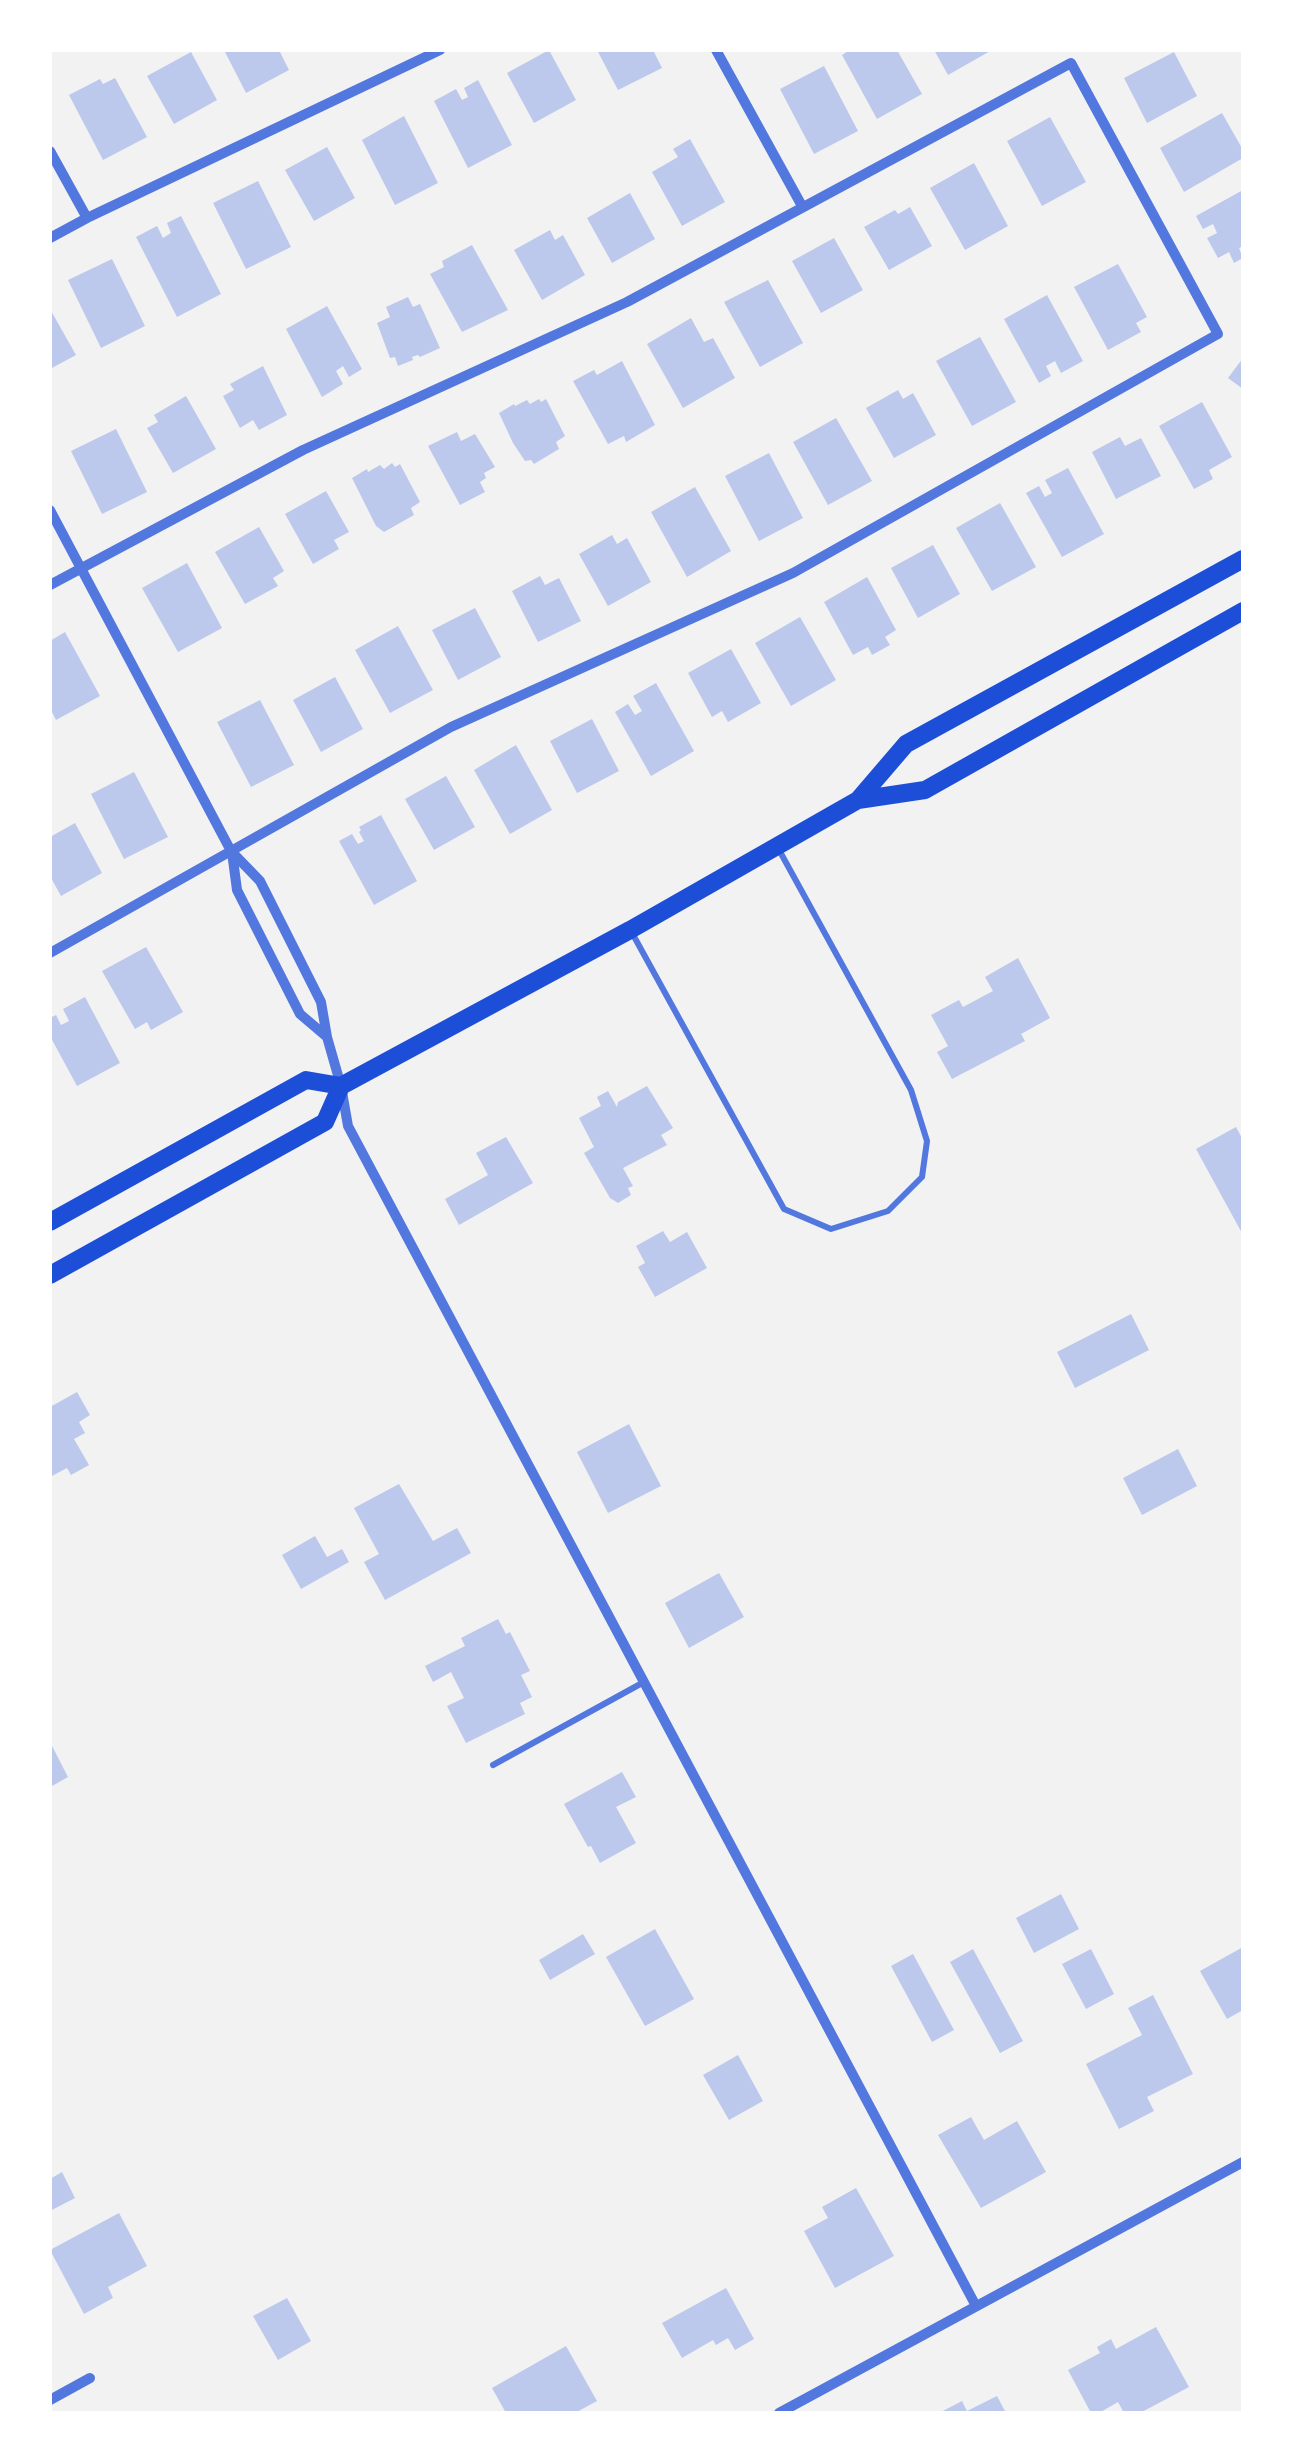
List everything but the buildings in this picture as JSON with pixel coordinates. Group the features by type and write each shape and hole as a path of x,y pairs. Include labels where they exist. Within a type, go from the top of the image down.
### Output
{"main road":[{"path":"50,1275 324,1122 341,1086 630,930 858,800 906,744 1243,559"},
{"path":"858,800 925,790 1243,611"},
{"path":"50,1222 306,1080 341,1086"}],"street":[{"path":"50,238 440,50"},
{"path":"716,50 802,206"},
{"path":"50,585 303,450 627,302 1072,64 1218,334 792,573 450,728 50,953"},
{"path":"50,151 87,218"},
{"path":"50,510 232,851 260,880 321,1002 348,1126 976,2306"},
{"path":"232,851 237,890 300,1014 326,1037"},
{"path":"779,2413 1243,2162"},
{"path":"50,2400 90,2378"}],"lane":[{"path":"630,930 784,1209 831,1228 888,1212 922,1177 927,1141 911,1090 778,846"},
{"path":"493,1765 644,1682"}]}
